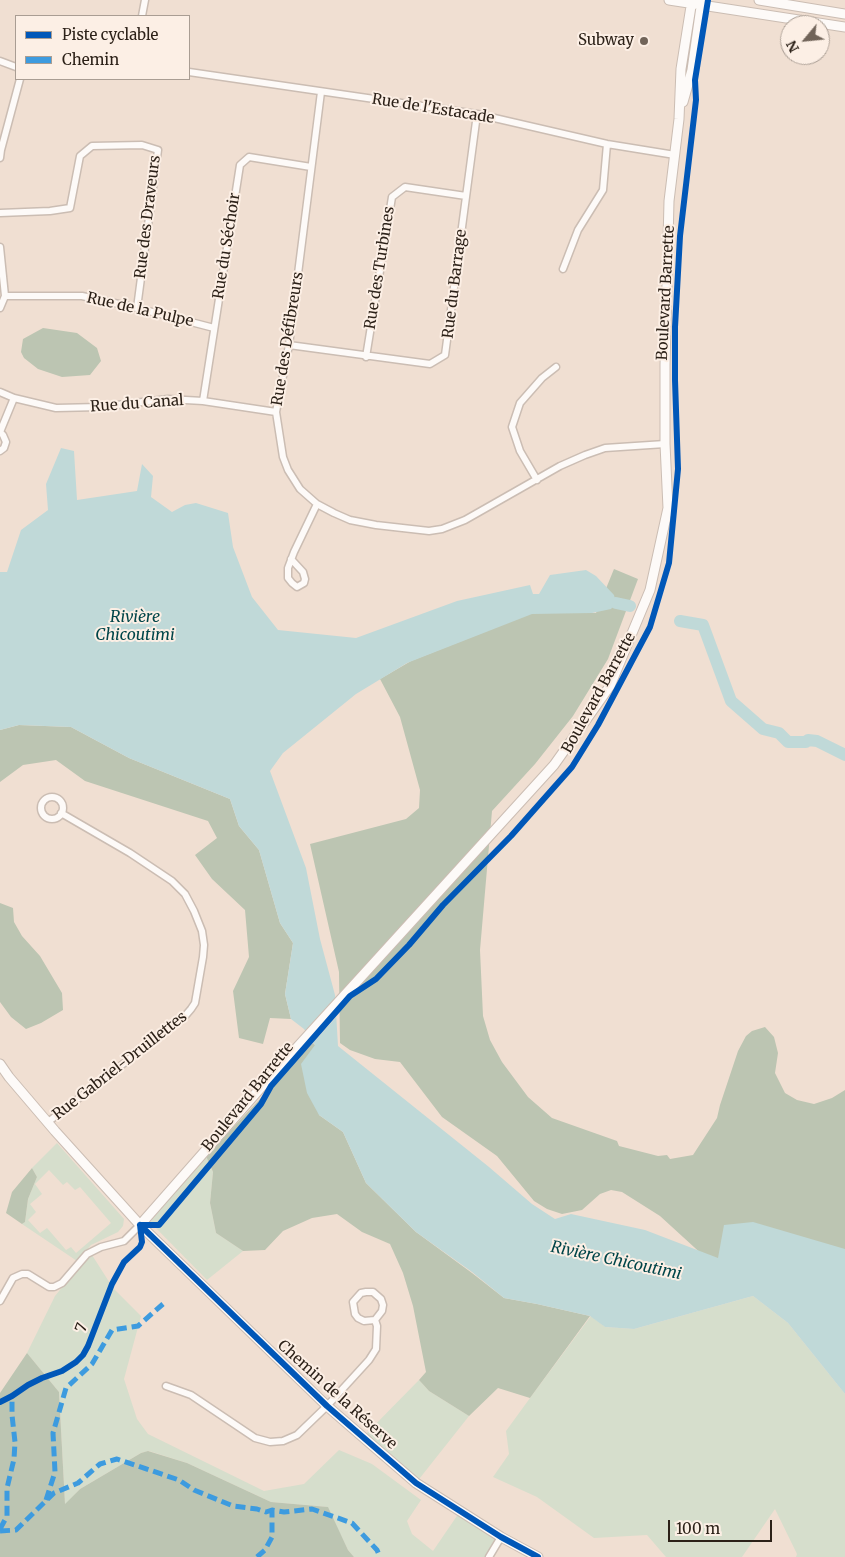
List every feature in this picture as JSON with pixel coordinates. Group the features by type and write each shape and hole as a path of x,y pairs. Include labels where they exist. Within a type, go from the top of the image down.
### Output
{"street":[{"path":"142,15 145,0"},
{"path":"669,0 702,2 845,27"},
{"path":"759,0 845,14"},
{"name":"Boulevard Barrette","path":"140,1225 270,1076 554,765 610,686 650,590 668,508 665,444 665,365 670,201 679,119 681,69 691,2"},
{"name":"Boulevard Barrette","path":"679,119 692,70 702,2"},
{"path":"0,61 15,67"},
{"name":"Rue de l'Estacade","path":"190,72 477,114 607,144 675,155"},
{"path":"0,158 0,150 20,80"},
{"name":"Rue des Défibreurs","path":"321,92 289,345 276,412 283,457 288,470 300,489 317,504 350,520 429,531 465,520 560,466 585,455 605,448 665,444"},
{"name":"Rue du Barrage","path":"289,345 430,364 445,355 477,114"},
{"path":"563,269 578,230 603,190 607,144"},
{"name":"Rue des Draveurs","path":"0,213 50,211 70,208 80,156 92,146 142,145 158,150 137,308"},
{"name":"Rue du Séchoir","path":"203,401 240,166 249,157 311,168"},
{"name":"Rue des Turbines","path":"366,356 392,197 405,188 466,196"},
{"path":"0,247 5,296 0,308"},
{"name":"Rue de la Pulpe","path":"5,296 82,296 214,328"},
{"path":"537,480 520,451 512,427 520,403 542,378 556,367"},
{"name":"Rue du Canal","path":"0,392 14,398 56,408 100,407 168,399 203,401 276,412"},
{"path":"0,452 6,442 0,432 14,398"},
{"path":"291,559 317,504"},
{"name":"Rue Gabriel-Druillettes","path":"48,1122 185,1016 195,1004 204,945 202,931 194,911 185,894 172,881 130,853 61,813"},
{"name":"Chemin de la Réserve","path":"0,1064 48,1122 140,1225 327,1406 416,1483 538,1557"},
{"path":"0,1301 13,1278 22,1274 28,1274 48,1287 54,1287 62,1283 87,1254 101,1247 124,1241 140,1225"},
{"path":"373,1292 381,1299 382,1311 375,1320 364,1321 355,1314 353,1302 360,1293 373,1292"},
{"path":"166,1386 191,1395 255,1438 270,1442 284,1441 297,1435 327,1406 369,1360 376,1349 377,1326 375,1320"},
{"path":"489,1557 501,1536"}],"green space":[{"path":"43,328 77,333 97,348 101,361 90,375 62,377 38,369 24,358 21,352 23,339"},
{"path":"614,569 638,579 608,659 573,716 535,764 492,811 480,950 483,1016 490,1040 502,1062 528,1097 552,1118 617,1141 619,1146 658,1156 667,1155 670,1159 693,1155 717,1118 738,1051 746,1036 752,1031 765,1027 774,1037 778,1053 775,1073 785,1093 797,1100 814,1104 832,1098 845,1090 845,1279 706,1258 660,1216 622,1192 611,1190 600,1194 582,1210 562,1214 547,1209 534,1201 497,1156 442,1117 400,1062 375,1059 350,1050 340,1043 339,972 310,844 406,819 419,808 420,790 400,717 380,679 411,661 532,613 596,613"},
{"path":"19,725 71,727 129,758 230,799 239,826 259,850 280,923 293,943 285,994 291,1019 270,1018 263,1044 239,1038 233,991 249,957 245,910 212,879 195,855 217,838 208,821 85,781 56,760 23,765 0,782 0,730"},
{"path":"0,903 13,908 14,922 22,936 40,956 62,993 63,1010 41,1023 26,1029 11,1017 0,1002"},
{"path":"313,1043 315,1045 319,1115 343,1132 366,1183 416,1232 504,1298 590,1316 530,1398 498,1388 469,1416 429,1391 419,1380 426,1372 413,1306 403,1273 390,1244 362,1232 337,1214 312,1218 283,1231 265,1250 243,1251 216,1233 210,1203 213,1172 206,1156"},
{"path":"57,1143 124,1219 123,1226 118,1232 91,1245 77,1261 22,1224 25,1222 28,1199 37,1177 32,1168","holes":["49,1170 63,1185 67,1182 75,1190 80,1187 111,1223 76,1253 71,1247 66,1250 47,1228 40,1233 28,1220 36,1212 30,1204 42,1194 35,1184"]},
{"path":"206,1156 213,1172 210,1203 216,1233 243,1251 207,1280 150,1222"},
{"path":"32,1168 37,1177 28,1199 25,1222 22,1224 6,1213 12,1192"},
{"path":"92,1255 113,1288 141,1316 124,1379 137,1419 148,1434 264,1491 304,1484 339,1450 372,1464 421,1500 407,1521 412,1534 433,1551 461,1510 501,1537 489,1557 354,1557 348,1550 327,1507 271,1502 187,1463 149,1451 141,1453 80,1489 65,1505 59,1392 27,1353 55,1296 81,1264"},
{"path":"753,1296 788,1323 845,1394 845,1557 796,1557 797,1554 775,1509 742,1557 666,1557 647,1535 594,1538 537,1497 493,1477 509,1454 506,1431 591,1316 605,1327 634,1329"},
{"path":"27,1353 59,1392 65,1504 80,1489 141,1453 148,1451 187,1463 271,1502 328,1507 348,1550 354,1557 0,1557 0,1393"},
{"path":"419,1380 429,1391 469,1416 416,1483 363,1437"}],"water":[{"name":"Rivière Chicoutimi","path":"61,448 74,451 77,500 137,491 142,464 153,476 151,497 172,512 185,505 196,503 228,513 233,547 252,597 278,630 356,638 457,601 530,585 533,594 539,594 550,575 586,570 596,576 614,595 616,603 611,609 592,613 532,614 407,663 356,694 283,753 270,771 306,868 320,939 335,995 338,1046 489,1167 532,1204 555,1219 571,1214 645,1230 718,1258 724,1225 753,1222 845,1249 845,1394 788,1323 753,1296 634,1329 605,1327 590,1316 504,1298 472,1272 416,1232 366,1183 343,1132 319,1115 307,1093 301,1064 315,1045 304,1029 291,1019 285,994 293,943 280,923 259,850 239,826 230,799 129,758 71,727 19,725 0,730 0,572 7,572 21,530 48,510 46,484"}],"pier":[{"path":"337,996 339,1014 312,1044 304,1032"}],"waterway":[{"path":"616,603 630,606"},
{"path":"680,621 703,625 731,701 763,729 779,733 788,742 817,741 845,755"}],"marked path":[{"path":"46,1500 55,1472 53,1433 66,1388 92,1364 112,1330 138,1326 163,1304"},
{"path":"0,1529 7,1516 7,1488 14,1459 15,1442 12,1396"},
{"path":"0,1531 16,1530 54,1493 78,1483 100,1464 117,1459 179,1480 194,1490 233,1506 266,1512 272,1510 284,1512 312,1509 352,1523 377,1550 380,1557"},
{"path":"257,1557 265,1550 272,1537 272,1510"}],"cycle path":[{"path":"140,1225 159,1225 261,1104 271,1086 350,996 376,979 409,945 443,905 511,836 572,767 598,725 650,627 669,563 678,469 675,327 680,236 696,100 695,80 708,0"},
{"path":"140,1225 327,1406 416,1483 501,1537 538,1557"},
{"name":"7","path":"0,1402 28,1385 62,1371 83,1355 112,1284 124,1262 140,1247 142,1242 140,1225"}],"place":[{"name":"Subway","path":"644,41"}]}
